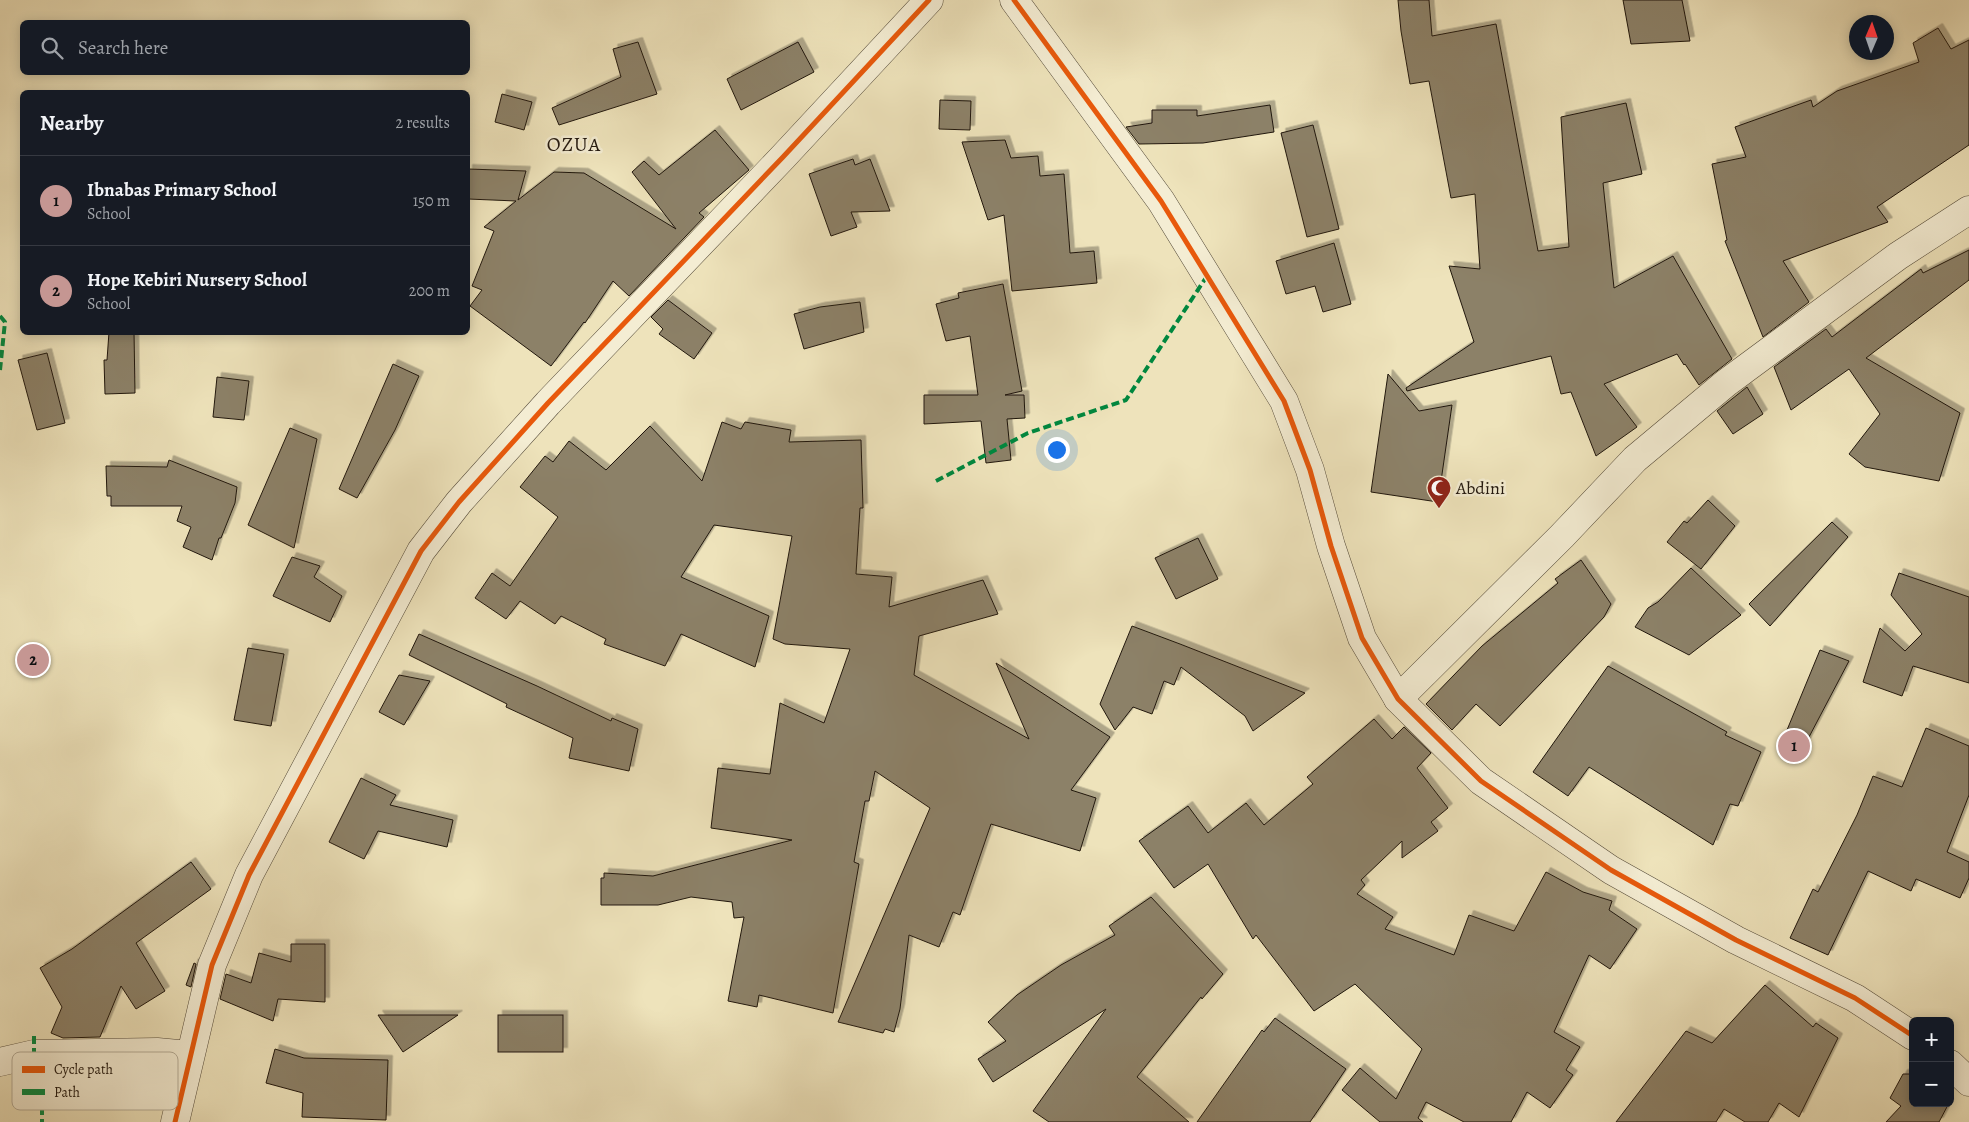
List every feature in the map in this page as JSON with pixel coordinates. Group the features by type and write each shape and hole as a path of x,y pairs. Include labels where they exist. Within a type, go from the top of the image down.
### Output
{"street":[{"path":"178,1104 212,964 249,876 421,551 459,502 548,403 930,0"},
{"path":"1014,0 1161,201 1284,401 1310,470 1331,546 1362,638 1398,699 1481,781 1611,870 1736,940 1855,998 1909,1033"},
{"path":"1398,699 1562,536 1635,459 1726,383 1898,256 1969,210"},
{"path":"178,1054 189,1055"},
{"path":"1954,1068 1969,1082"}],"building":[{"path":"1398,0 1429,0 1432,36 1496,24 1538,251 1569,247 1561,117 1626,103 1642,174 1603,183 1614,288 1673,256 1732,359 1699,385 1677,354 1604,384 1637,427 1596,456 1571,392 1561,394 1551,356 1407,391 1406,388 1474,342 1449,266 1480,269 1475,194 1451,198 1429,81 1410,84"},
{"path":"1623,0 1682,0 1690,41 1631,44"},
{"path":"1938,28 1951,49 1969,40 1969,145 1877,207 1888,222 1783,261 1809,302 1763,337 1725,241 1727,240 1712,164 1746,157 1735,127 1811,100 1813,107 1837,91 1919,62 1913,43"},
{"path":"638,42 657,94 559,125 552,108 621,77 613,49"},
{"path":"798,42 814,72 741,110 727,79"},
{"path":"502,94 532,102 524,130 495,122"},
{"path":"940,100 971,101 970,130 939,129"},
{"path":"1270,105 1274,132 1203,143 1139,144 1126,127 1152,123 1152,110 1197,110 1197,116"},
{"path":"1313,125 1339,229 1307,237 1281,133"},
{"path":"715,130 749,170 699,213 704,217 629,296 613,281 585,323 551,366 470,306 482,290 472,286 494,231 484,227 516,201 470,199 470,169 526,171 518,200 554,172 584,173 676,229 632,172 644,161 659,175"},
{"path":"1005,140 1011,158 1038,156 1040,176 1064,174 1070,253 1094,251 1097,283 1012,291 1004,215 988,220 962,142"},
{"path":"853,159 855,165 870,159 890,211 851,212 857,227 831,236 809,174"},
{"path":"1334,243 1351,304 1323,312 1315,286 1286,294 1276,261"},
{"path":"1969,250 1969,280 1866,358 1960,413 1939,481 1865,467 1849,454 1880,414 1849,369 1791,410 1774,367 1826,329 1832,337 1921,269 1923,273"},
{"path":"1003,284 1022,391 1005,395 1024,395 1025,418 1007,419 1011,460 986,463 981,421 924,424 924,395 978,395 970,336 946,341 936,304 959,298 958,293"},
{"path":"668,300 712,333 694,359 659,334 663,329 651,317"},
{"path":"860,302 864,332 804,349 794,314 820,307"},
{"path":"109,335 134,335 135,393 105,394 104,360 107,360"},
{"path":"47,353 65,423 37,430 18,360"},
{"path":"393,364 419,376 395,430 357,498 339,489"},
{"path":"1388,374 1419,411 1452,405 1438,502 1371,492"},
{"path":"217,377 249,381 244,420 213,417"},
{"path":"1747,387 1763,414 1733,434 1717,411"},
{"path":"722,422 741,429 745,422 791,430 789,442 861,440 863,508 860,508 856,574 892,577 889,607 983,580 998,614 919,636 914,675 1029,739 996,663 1110,737 1071,790 1096,798 1080,851 991,824 960,915 953,912 939,947 909,935 900,1009 894,1032 885,1029 883,1033 838,1022 930,808 875,771 869,801 865,801 854,862 859,864 833,1013 759,995 757,1007 728,1001 744,917 734,918 732,902 691,897 658,905 601,905 601,878 604,878 604,873 653,876 792,840 711,828 718,768 770,774 780,703 824,723 850,649 785,644 773,639 792,536 714,525 681,577 769,616 755,667 681,634 665,666 604,644 606,639 561,616 555,624 520,601 506,619 475,598 492,573 510,586 558,517 520,487 545,456 553,462 569,441 606,470 650,426 702,481"},
{"path":"290,428 317,439 294,548 248,525"},
{"path":"169,460 237,487 235,503 221,538 219,538 212,560 183,547 191,527 177,521 182,506 111,506 111,496 107,496 106,466 167,467"},
{"path":"1708,500 1735,526 1701,569 1667,542 1684,521 1687,523"},
{"path":"1832,522 1848,537 1770,626 1749,604"},
{"path":"1198,538 1218,579 1176,599 1155,558"},
{"path":"292,557 320,566 314,577 342,596 330,622 273,596"},
{"path":"1581,560 1611,604 1604,617 1500,726 1476,704 1452,730 1426,704 1482,646 1558,583 1555,579"},
{"path":"1691,568 1741,615 1689,655 1635,627 1648,608 1658,602"},
{"path":"1899,573 1969,597 1969,683 1913,666 1902,696 1863,682 1880,628 1905,651 1922,634 1891,595"},
{"path":"1132,626 1305,693 1253,731 1245,716 1181,667 1174,685 1164,681 1152,714 1133,707 1115,730 1100,704"},
{"path":"419,634 611,721 612,718 638,729 629,771 569,758 573,738 506,707 507,704 409,655"},
{"path":"248,648 284,654 271,726 234,720"},
{"path":"1820,650 1849,661 1799,756 1780,747"},
{"path":"1608,666 1727,732 1725,735 1761,752 1738,806 1730,804 1713,845 1589,767 1568,796 1533,772"},
{"path":"399,675 430,681 404,725 379,712"},
{"path":"1374,719 1392,739 1404,727 1431,753 1417,768 1448,808 1431,822 1438,831 1402,858 1402,841 1361,880 1365,885 1357,894 1393,917 1385,929 1454,955 1469,915 1514,931 1546,872 1583,892 1612,901 1609,910 1637,929 1610,969 1589,955 1554,1032 1580,1047 1566,1070 1573,1075 1550,1108 1527,1092 1511,1122 1464,1122 1426,1102 1418,1118 1423,1122 1380,1122 1342,1090 1360,1068 1396,1099 1422,1049 1355,984 1314,1011 1256,935 1253,939 1208,864 1174,888 1139,841 1188,806 1208,833 1246,803 1264,825 1313,784 1307,777"},
{"path":"1926,728 1969,746 1969,795 1947,852 1969,862 1969,878 1960,898 1916,879 1911,891 1868,871 1828,955 1790,938 1813,889 1818,892 1857,815 1873,776 1902,787"},
{"path":"361,778 396,795 390,805 453,820 447,847 378,831 364,859 329,842"},
{"path":"191,862 211,889 136,943 165,991 136,1009 121,986 100,1037 63,1038 51,1033 62,1007 40,968 72,949"},
{"path":"1151,897 1223,974 1202,999 1201,997 1137,1077 1189,1122 1049,1122 1033,1111 1106,1009 993,1082 978,1059 1006,1041 988,1022 1017,995 1061,965 1115,935 1109,926"},
{"path":"291,944 325,944 325,1002 278,999 273,1021 220,999 226,974 251,983 259,953 291,962"},
{"path":"194,963 196,964 191,987 186,985"},
{"path":"1765,985 1813,1027 1816,1023 1838,1038 1799,1117 1779,1103 1768,1122 1745,1122 1724,1109 1716,1122 1616,1122 1686,1031 1712,1043"},
{"path":"378,1015 458,1015 403,1052"},
{"path":"498,1015 563,1015 563,1052 498,1052"},
{"path":"1275,1018 1346,1069 1310,1122 1197,1122 1262,1030 1264,1032"},
{"path":"275,1049 304,1058 388,1060 386,1120 302,1117 303,1093 266,1083"},
{"path":"1903,1074 1909,1074 1909,1107 1947,1107 1939,1122 1886,1122 1901,1106 1890,1098"}],"marked path":[{"path":"936,481 1028,433 1126,400 1207,276"},
{"path":"0,316 5,322 0,370"},
{"path":"34,1036 34,1052"},
{"path":"42,1110 42,1122"}],"cycle path":[{"path":"178,1109 212,965 249,875 421,551 459,502 548,403 783,157 929,0"},
{"path":"1014,0 1161,201 1284,401 1310,470 1331,546 1362,638 1398,699 1481,781 1611,870 1736,940 1855,998 1909,1033"},
{"path":"175,1122 178,1110"}],"place":[{"name":"Abdini","path":"1439,509"},
{"name":"Hope Kebiri Nursery School","path":"33,660"},
{"name":"Ibnabas Primary School","path":"1794,746"}],"district":[{"name":"OZUA","path":"574,144"}]}
